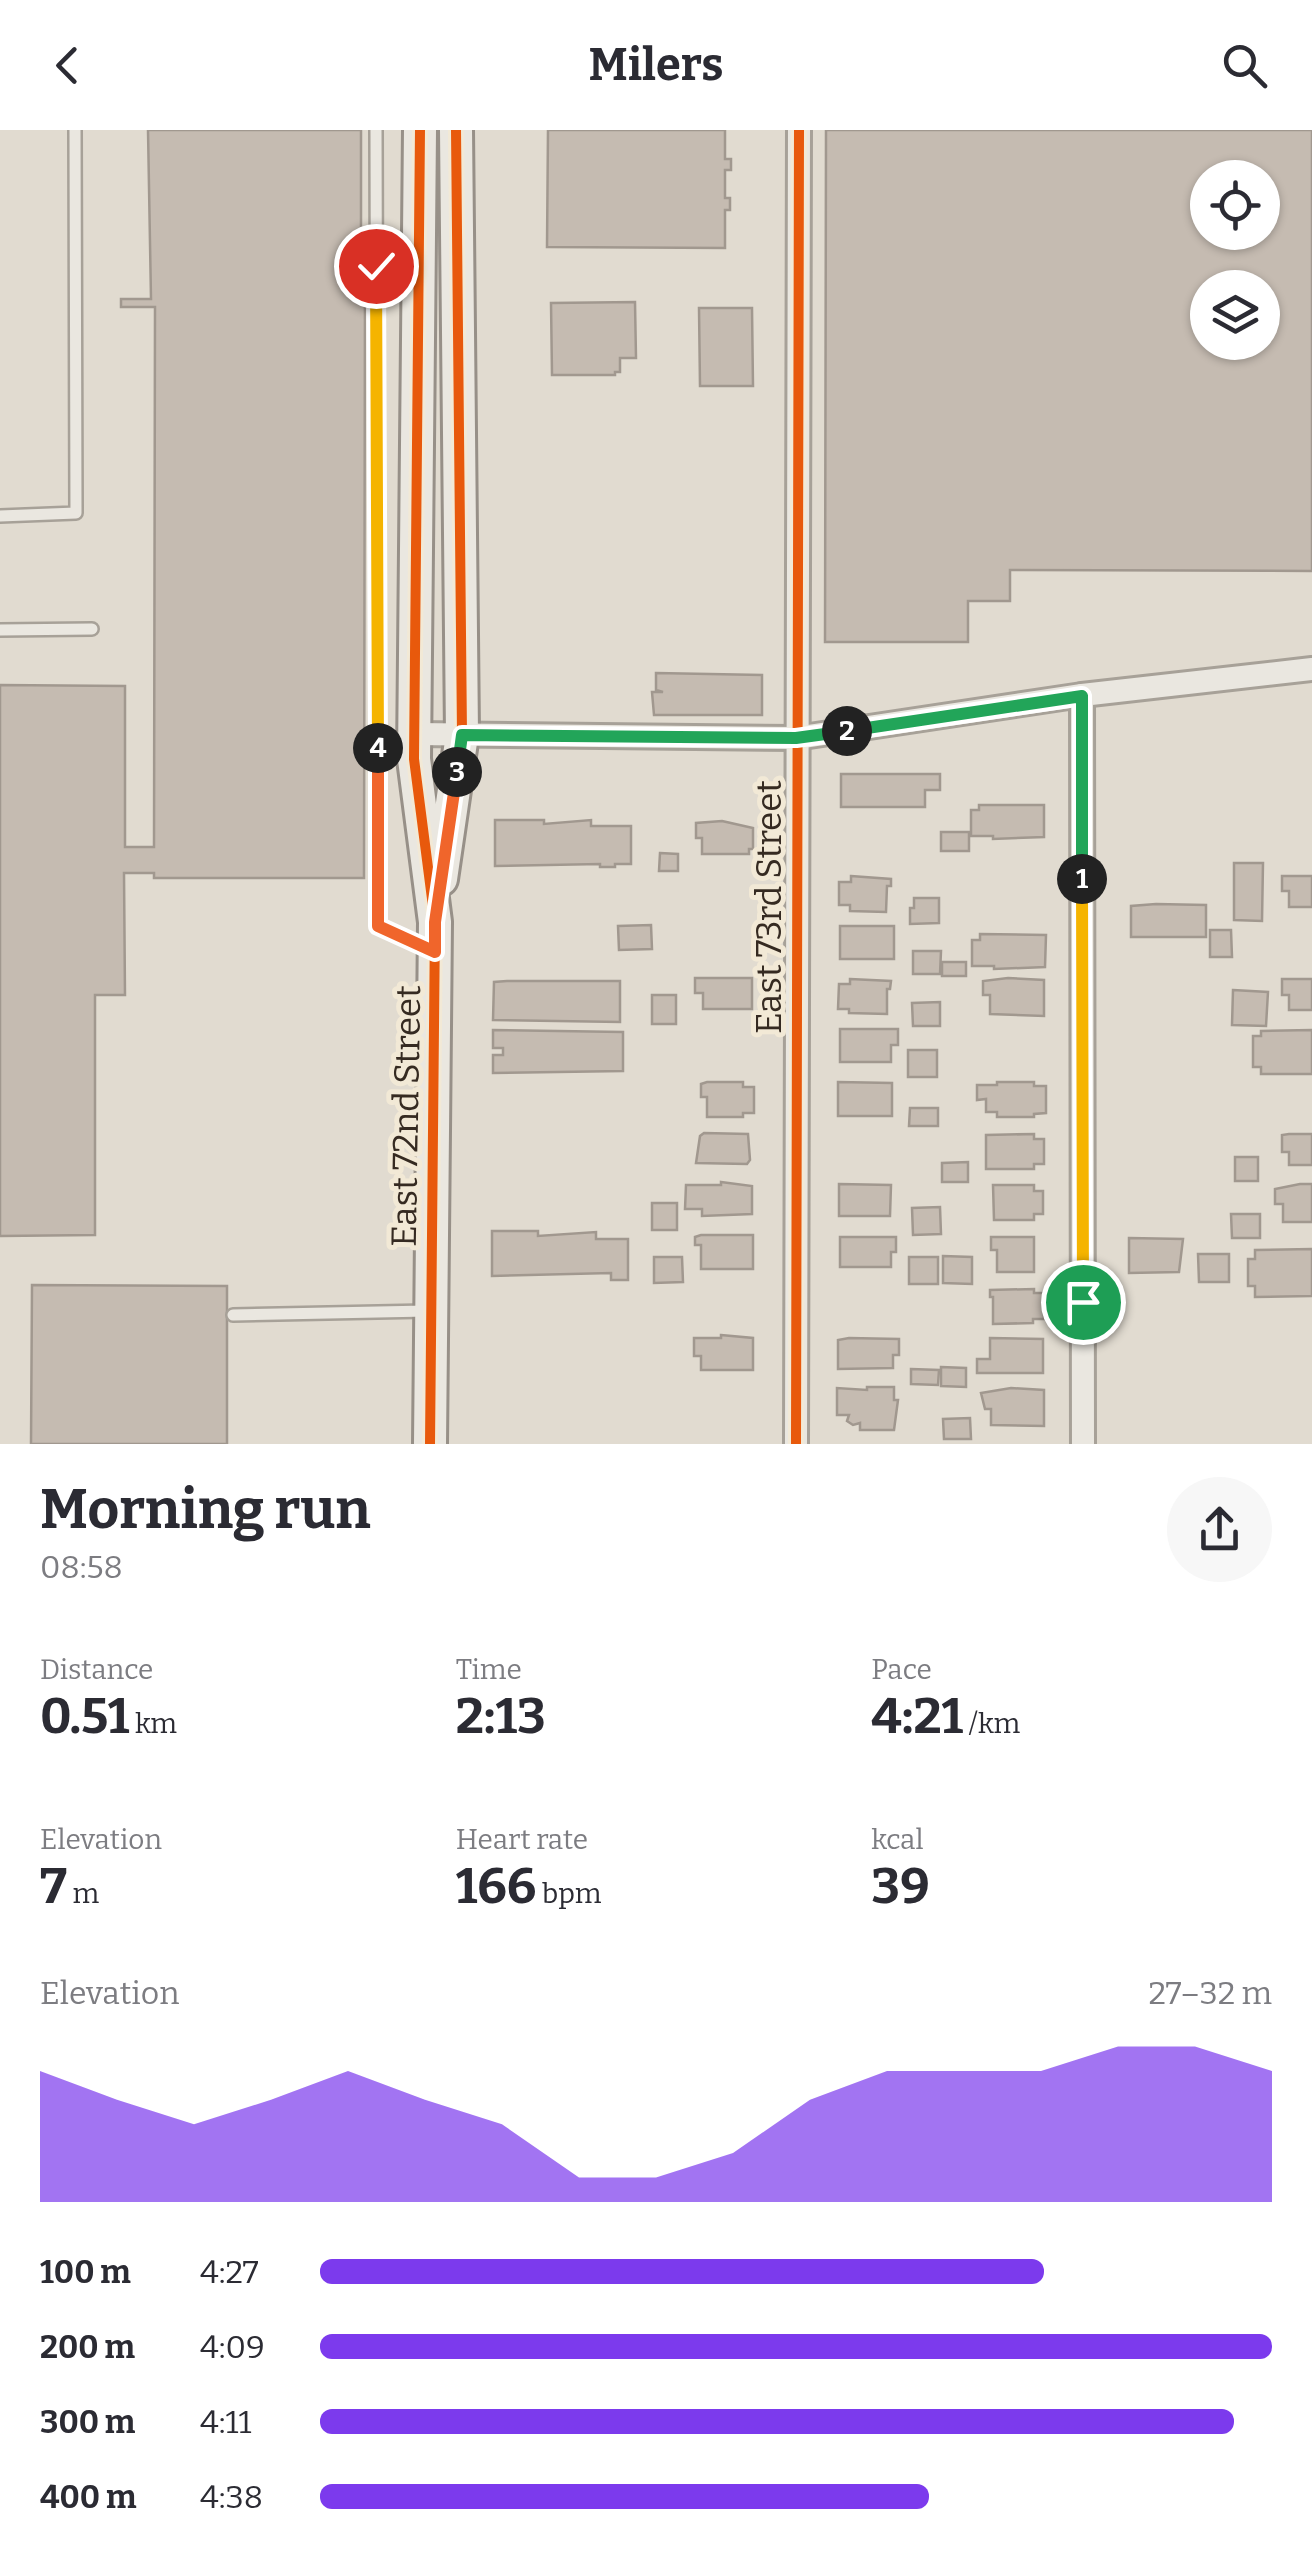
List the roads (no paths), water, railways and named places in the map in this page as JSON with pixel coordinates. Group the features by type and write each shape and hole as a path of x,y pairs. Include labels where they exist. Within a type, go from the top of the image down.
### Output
{"main road":[{"name":"East 72nd Street","path":"420,130 414,759 435,937"},
{"name":"East 72nd Street","path":"430,1444 435,937 462,735 456,130"}],"street":[{"name":"East 73rd Street","path":"796,1444 798,130"},
{"path":"414,734 796,738 1082,696 1312,668"},
{"path":"1082,696 1083,1444"}],"lane":[{"path":"0,516 76,513 75,130"},
{"path":"376,130 378,926 435,937"},
{"path":"0,630 92,629"},
{"path":"234,1315 431,1311"}]}
